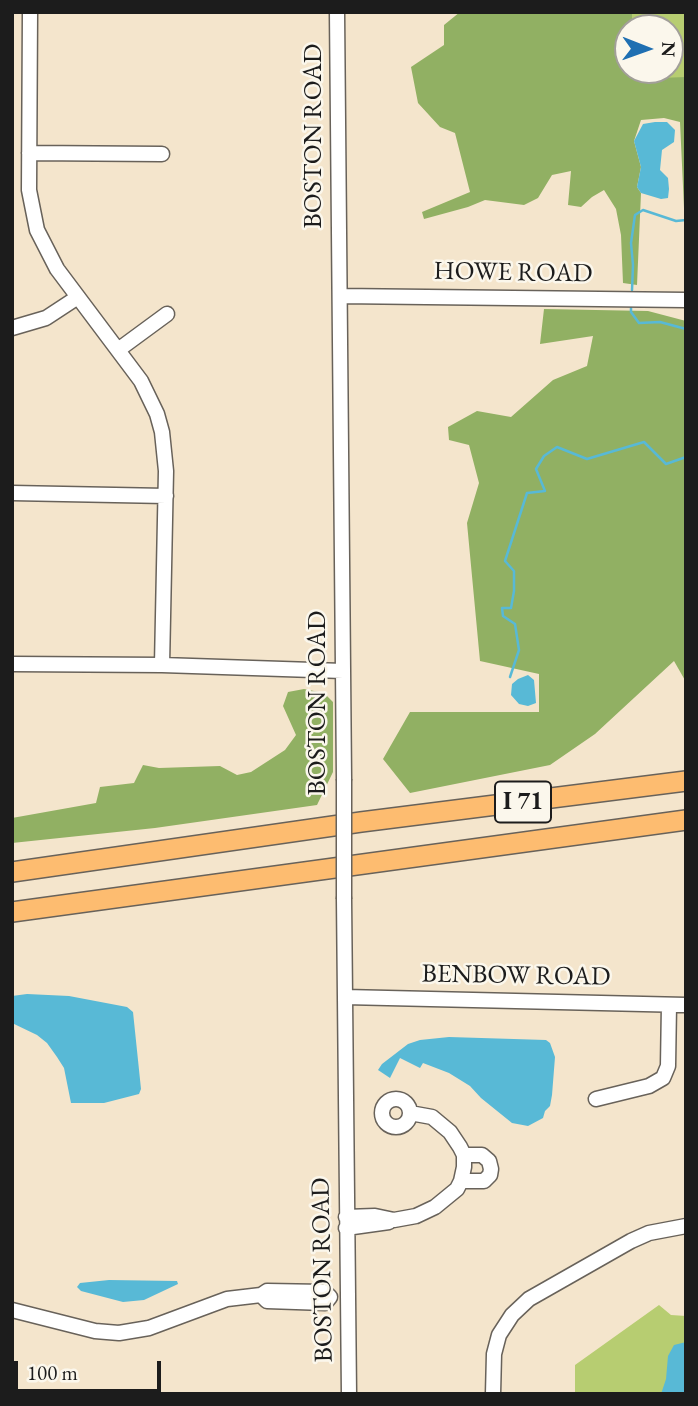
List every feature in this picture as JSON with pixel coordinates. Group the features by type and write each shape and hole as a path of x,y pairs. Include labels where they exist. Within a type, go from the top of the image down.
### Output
{"highway":[{"name":"I 71","path":"12,872 361,822 686,781"},
{"name":"I 71","path":"12,912 686,820"}],"street":[{"path":"30,12 29,190 37,230 57,269 141,381 157,414 165,451 162,665"},
{"name":"BOSTON ROAD","path":"337,12 349,1394"},
{"path":"29,153 162,154"},
{"name":"HOWE ROAD","path":"340,296 686,300"},
{"path":"12,328 46,318 78,297"},
{"path":"118,350 167,314"},
{"path":"12,493 166,496"},
{"path":"12,663 343,671"},
{"name":"BENBOW ROAD","path":"345,997 686,1005"},
{"path":"596,1098 657,1083 663,1078 668,1066 669,1005"},
{"path":"346,1223 377,1226 416,1216 435,1208 457,1189 461,1181 464,1155 450,1132 427,1115 410,1113"},
{"path":"461,1181 484,1181 490,1175 491,1169 489,1161 482,1155 464,1155"},
{"path":"493,1394 494,1354 499,1335 512,1315 530,1300 631,1241 649,1233 686,1226"},
{"path":"12,1310 95,1331 119,1333 149,1328 227,1299 261,1295 267,1301 324,1303 330,1297 348,1297"}],"green space":[{"path":"460,12 632,12 614,14 614,84 684,84 686,77 686,251 680,122 664,118 641,120 634,141 641,167 637,187 641,193 637,285 623,283 621,235 616,209 604,190 581,207 568,205 571,171 552,175 538,198 524,205 485,200 424,219 422,212 470,192 455,133 440,127 418,103 411,67 444,45 444,25"},
{"path":"686,12 686,105 632,107 632,84 684,84 684,14 632,14"},
{"path":"544,309 648,311 686,321 686,682 674,661 595,734 550,765 410,793 383,759 410,712 539,712 539,674 480,661 467,523 479,483 469,445 449,440 448,427 477,411 511,417 553,380 587,366 593,336 540,344"},
{"path":"304,689 324,693 333,702 333,772 317,805 155,828 12,843 12,818 96,803 100,787 134,783 143,765 159,768 220,766 237,775 251,772 285,750 296,735 283,706 288,692"},
{"path":"659,1305 671,1315 686,1316 686,1394 575,1394 575,1365"}],"water":[{"path":"667,122 675,130 674,142 662,150 660,170 668,178 669,189 668,198 661,199 641,193 637,187 641,167 634,141 643,124"},
{"path":"528,675 534,680 536,703 528,706 519,704 511,695 512,684"},
{"path":"12,996 69,996 127,1007 133,1012 141,1089 139,1094 104,1103 71,1103 64,1068 47,1043 12,1023"},
{"path":"449,1037 546,1040 550,1043 555,1057 552,1095 550,1106 543,1118 528,1126 512,1123 470,1086 449,1073 423,1063 420,1068 400,1058 390,1078 378,1070 408,1044"},
{"path":"109,1280 177,1281 178,1284 144,1300 123,1302 81,1291 77,1287 80,1283"},
{"path":"686,1342 686,1394 661,1394 666,1379 668,1356 674,1345"}],"waterway":[{"path":"632,290 631,243 635,215 643,210 676,221 686,220"},
{"path":"631,308 639,323 660,322 686,329"},
{"path":"510,677 519,650 515,624 503,616 502,608 511,608 514,591 514,571 505,561 527,493 545,491 536,469 544,456 557,447 587,459 644,442 666,464 686,457"}]}
